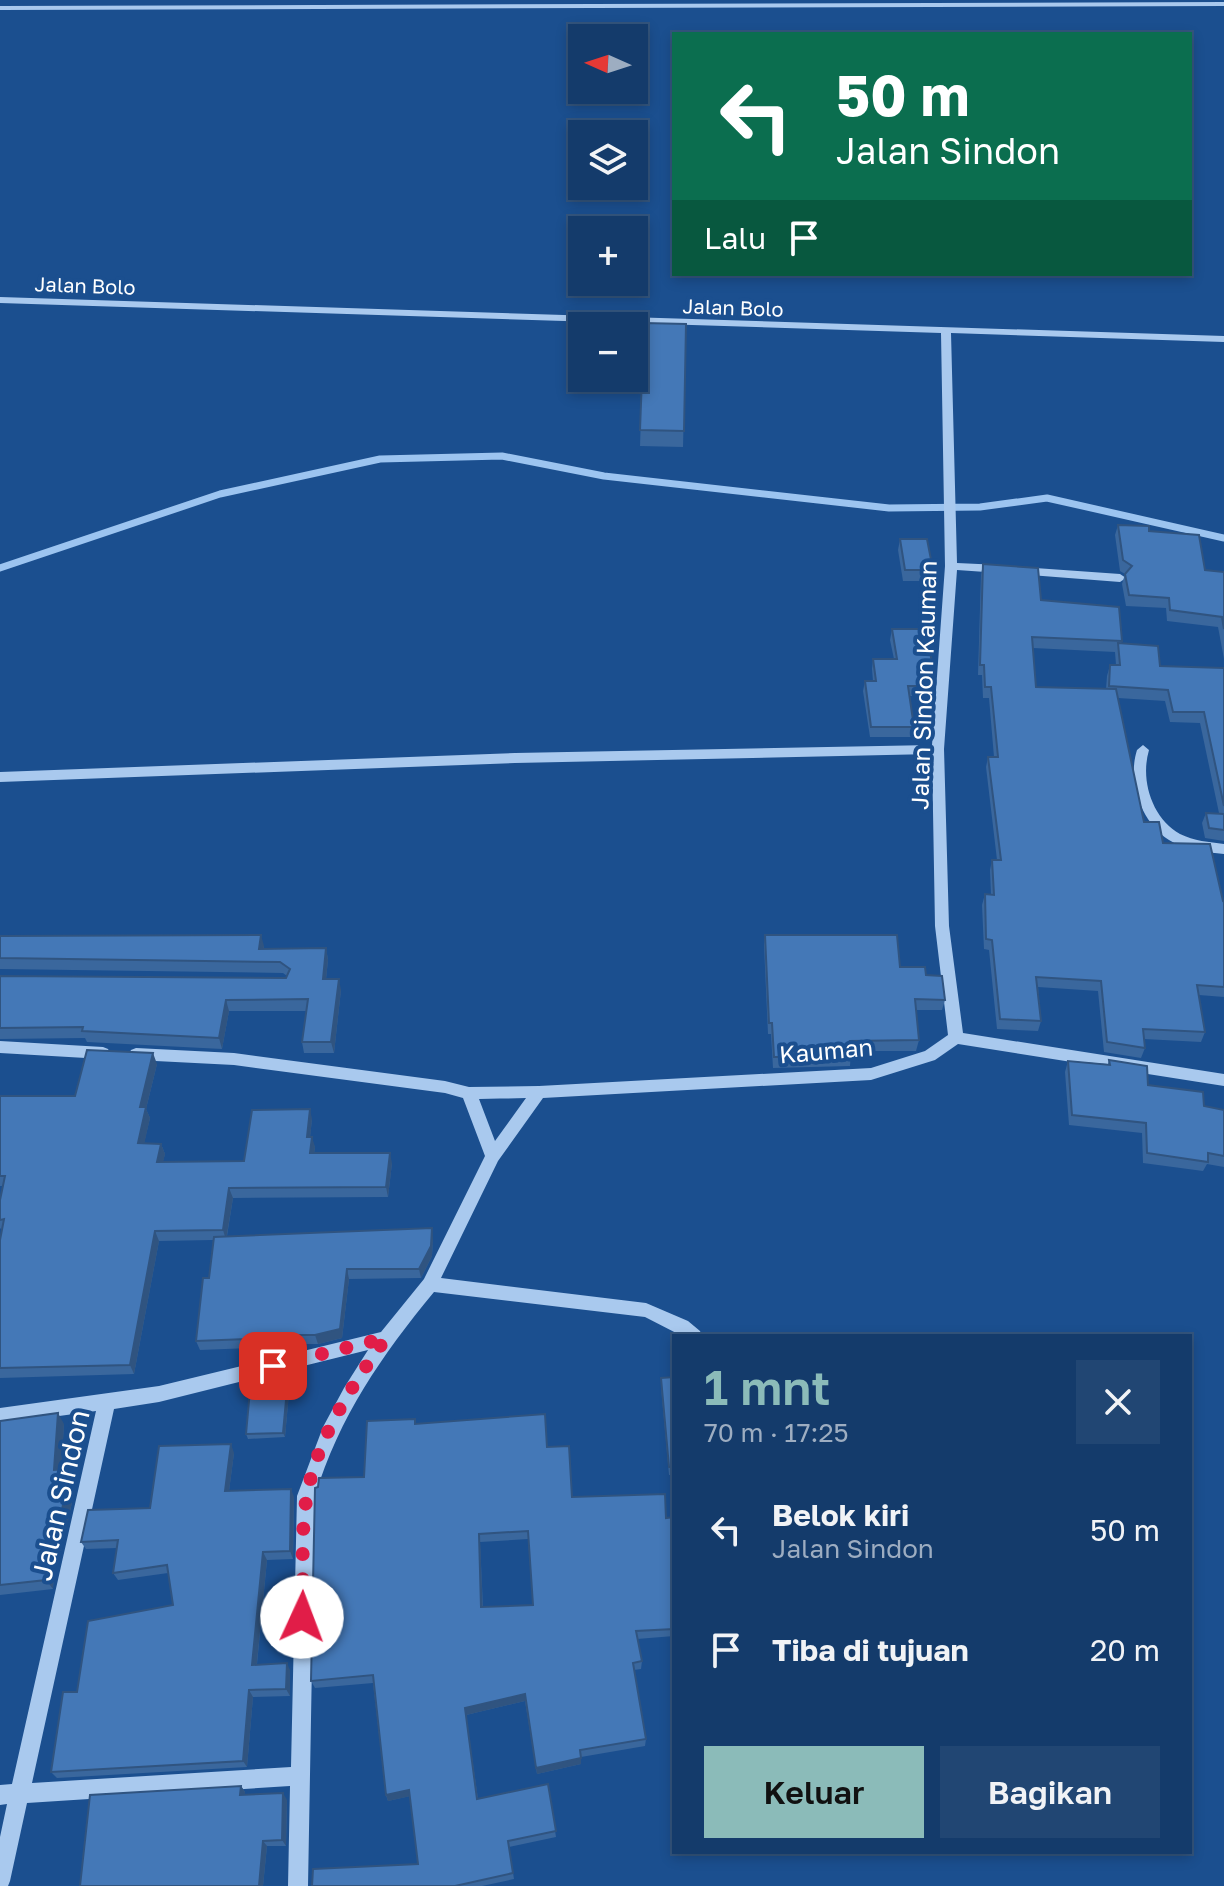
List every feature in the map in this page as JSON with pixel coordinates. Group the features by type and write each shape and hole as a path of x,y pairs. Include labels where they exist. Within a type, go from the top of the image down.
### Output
{"street":[{"path":"0,8 1224,4"},
{"name":"Jalan Bolo","path":"0,300 1224,339"},
{"name":"Jalan Sindon Kauman","path":"946,332 951,566 938,749 942,926 956,1038"},
{"path":"951,566 1120,578"},
{"path":"0,777 500,759 938,749"},
{"path":"1143,750 1137,764 1140,783 1149,808 1170,834 1194,845 1224,849"},
{"path":"956,1038 1224,1080"},
{"name":"Kauman","path":"469,1093 871,1074 930,1056 956,1038"},
{"path":"0,1047 234,1059 445,1087 469,1093 493,1156"},
{"path":"298,1886 306,1496 317,1456 361,1373 430,1284 493,1156 539,1092"},
{"path":"430,1284 646,1310 682,1326 692,1334"},
{"name":"Jalan Sindon","path":"0,1881 10,1795 107,1402 159,1394 386,1338"},
{"path":"0,1416 107,1402"},
{"path":"10,1795 300,1776"}],"building":[{"path":"648,323 686,324 684,431 640,430 641,392 648,392"},
{"path":"1118,525 1149,526 1149,531 1199,535 1205,570 1224,572 1224,629 1222,617 1170,610 1169,598 1129,595 1125,574 1132,566 1123,560"},
{"path":"900,539 927,539 933,570 905,570"},
{"path":"983,564 1038,568 1041,600 1119,607 1122,641 1032,637 1036,687 1116,689 1144,822 1159,822 1163,843 1210,844 1224,902 1224,987 1197,985 1205,1032 1143,1029 1145,1048 1107,1042 1101,981 1036,977 1041,1021 1000,1019 992,940 986,939 985,894 994,895 992,860 1001,860 988,757 998,757 991,687 985,687 984,665 980,665"},
{"path":"892,629 926,629 932,663 923,662 926,686 908,686 914,727 871,727 865,681 876,681 873,659 897,659"},
{"path":"1118,643 1158,646 1160,666 1224,668 1224,806 1204,712 1173,712 1168,690 1109,686 1110,665 1120,665"},
{"path":"1206,813 1224,814 1224,830 1209,828"},
{"path":"261,935 259,949 326,948 323,979 339,979 331,1042 302,1042 308,999 226,1000 219,1038 82,1031 83,1027 0,1028 0,976 286,978 290,969 280,962 0,958 0,936"},
{"path":"765,935 897,935 900,967 925,967 926,975 942,976 945,1000 915,999 919,1040 850,1041 852,1056 774,1057 772,1023 769,1023"},
{"path":"87,1050 153,1053 140,1107 146,1107 138,1143 161,1144 157,1162 244,1161 252,1110 310,1109 307,1137 312,1137 310,1153 390,1153 386,1187 229,1188 223,1230 155,1231 130,1365 0,1368 0,1240 4,1219 0,1220 0,1200 5,1176 0,1176 0,1096 75,1096"},
{"path":"1109,1060 1147,1066 1148,1085 1203,1092 1204,1106 1224,1110 1224,1156 1208,1153 1208,1162 1147,1153 1146,1123 1072,1115 1068,1061 1110,1065"},
{"path":"432,1228 431,1246 419,1269 347,1269 340,1329 315,1335 248,1335 247,1339 196,1341 203,1278 209,1278 214,1237"},
{"path":"672,1377 672,1467 669,1467 661,1378"},
{"path":"287,1389 283,1433 246,1434 250,1390"},
{"path":"58,1413 54,1470 68,1469 67,1487 55,1541 49,1541 46,1580 0,1585 0,1421"},
{"path":"545,1414 547,1447 569,1446 572,1497 665,1494 666,1518 672,1517 672,1629 636,1631 642,1661 633,1663 646,1739 580,1750 581,1758 536,1768 525,1694 465,1708 477,1799 548,1784 556,1831 508,1841 513,1873 455,1886 312,1886 313,1869 418,1864 409,1790 386,1795 373,1675 311,1681 315,1488 318,1487 319,1478 364,1477 367,1421 415,1419 415,1424","holes":["528,1531 533,1605 481,1607 479,1534"]},
{"path":"231,1444 225,1491 291,1489 290,1551 263,1552 252,1665 287,1663 286,1689 249,1690 243,1761 51,1772 63,1692 77,1692 88,1621 173,1605 167,1565 113,1573 118,1540 81,1542 88,1510 150,1508 159,1446"},
{"path":"241,1786 240,1795 283,1793 282,1840 263,1841 259,1886 80,1886 90,1795"}],"waterway":[{"path":"0,568 220,494 380,459 502,456 604,476 889,508 980,507 1047,498 1224,538"}],"route":[{"path":"273,1366 386,1338 361,1373 317,1456 306,1496 302,1617"}]}
